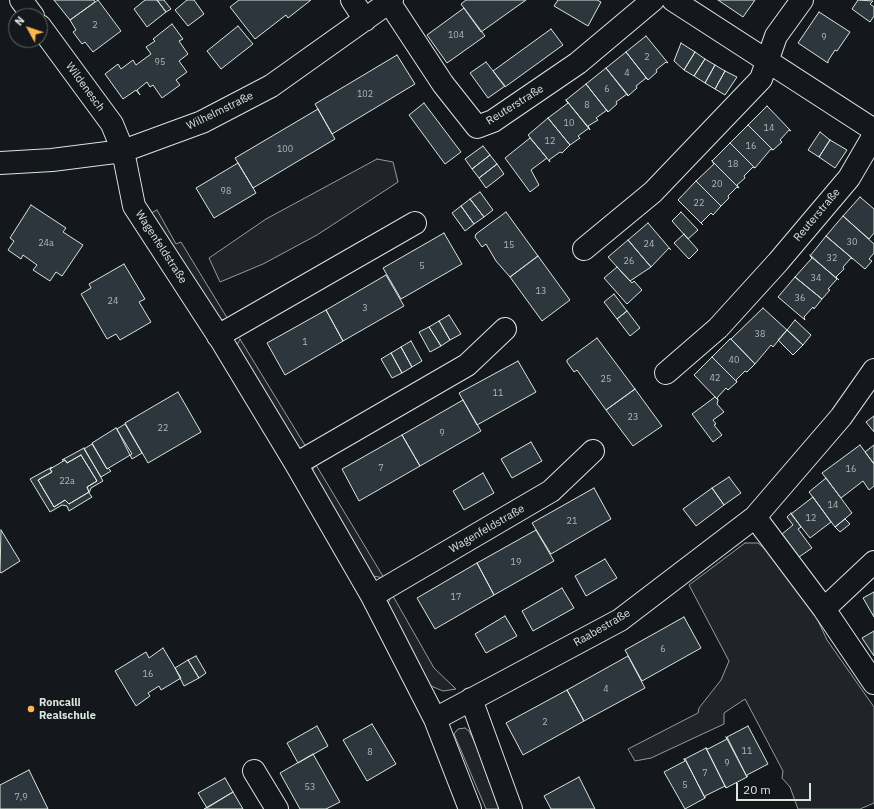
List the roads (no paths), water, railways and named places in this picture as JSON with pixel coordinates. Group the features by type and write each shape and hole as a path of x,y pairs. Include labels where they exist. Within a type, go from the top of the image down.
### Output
{"street":[{"path":"352,0 365,20"},
{"name":"Reuterstraße","path":"391,1 443,84 477,128 493,121 578,63 653,0"},
{"path":"673,0 874,130"},
{"path":"584,249 653,192 761,79 776,36 802,0"},
{"name":"Wilhelmstraße","path":"0,163 52,160 123,151 202,122 264,89 391,1"},
{"name":"Wildenesch","path":"48,37 112,124 123,151"},
{"name":"Reuterstraße","path":"666,373 718,328 778,262 848,178 874,135"},
{"name":"Wagenfeldstraße","path":"123,151 134,206 218,336 296,464 372,596 435,719 470,809"},
{"path":"218,336 415,223"},
{"path":"296,464 468,365 505,329"},
{"name":"Raabestraße","path":"435,719 620,620 755,517 841,417 874,370"},
{"name":"Wagenfeldstraße","path":"372,596 551,491 593,450"},
{"path":"755,517 824,609 874,684"},
{"path":"824,609 874,562"},
{"path":"472,699 511,809"},
{"path":"254,771 277,809"}],"place":[{"name":"Roncalli Realschule","path":"31,709"}]}
